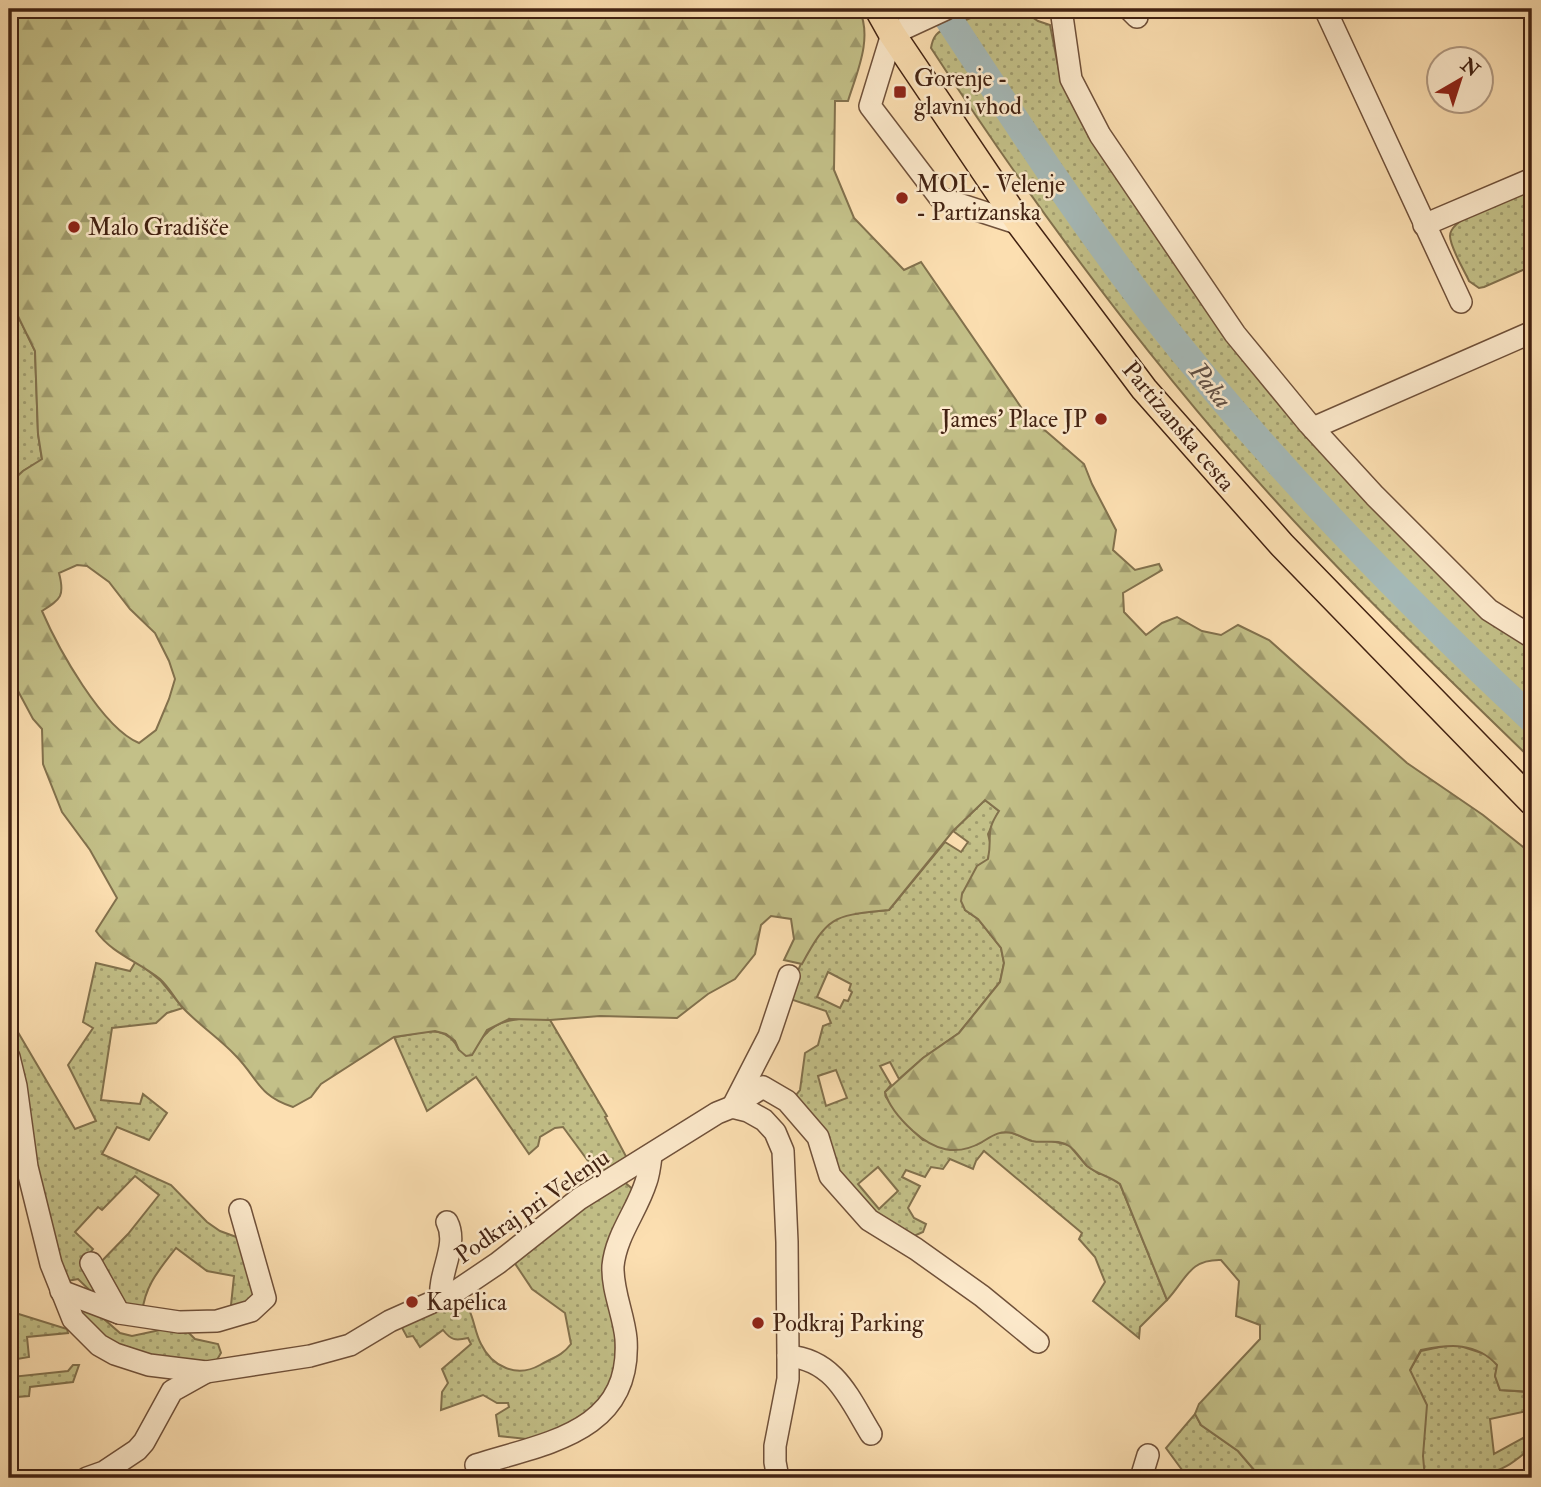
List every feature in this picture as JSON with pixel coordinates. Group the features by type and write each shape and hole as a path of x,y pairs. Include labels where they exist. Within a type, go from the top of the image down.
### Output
{"main road":[{"name":"Partizanska cesta","path":"878,9 1020,224 1144,389 1273,535 1532,802"}],"street":[{"path":"946,9 892,34 870,106 940,198 1020,224"},
{"path":"1061,9 1071,79 1100,135 1236,334 1313,428 1375,496 1489,610 1532,637"},
{"path":"1325,9 1461,302"},
{"path":"1424,225 1532,179"},
{"path":"1313,428 1530,333"},
{"path":"778,1478 775,1446 788,1380 783,1151 775,1132 764,1120 748,1111 732,1107 769,1036 789,976"},
{"name":"Podkraj pri Velenju","path":"9,1057 16,1086 27,1167 51,1265 73,1319 99,1345 114,1354 146,1364 206,1372"},
{"name":"Podkraj pri Velenju","path":"87,1478 104,1472 137,1450 144,1442 167,1397 178,1385 206,1372 310,1356 350,1345 390,1321 455,1292 498,1263 579,1199 764,1087 786,1101 818,1137 830,1176 869,1220 916,1249 982,1296 1038,1342"},
{"name":"Podkraj pri Velenju","path":"476,1465 584,1428 605,1409 618,1392 626,1354 626,1336 615,1291 614,1266 620,1239 647,1182 651,1156"},
{"path":"61,1291 119,1313 179,1322 217,1321 251,1311 265,1298 240,1210"},
{"path":"441,1298 439,1284 452,1232 447,1222"},
{"path":"91,1263 119,1313"},
{"path":"788,1356 806,1357 822,1365 837,1380 872,1434"},
{"path":"146,1364 163,1385 167,1397"},
{"path":"1141,1478 1149,1455"}],"green space":[{"path":"9,9 859,9 863,20 864,43 859,67 848,101 835,101 834,170 854,218 904,270 921,262 1025,413 1084,464 1116,530 1113,550 1135,570 1159,564 1162,570 1123,593 1124,612 1146,635 1162,623 1177,617 1202,631 1221,635 1238,625 1269,640 1407,763 1483,815 1532,854 1532,1392 1500,1390 1495,1376 1497,1365 1480,1352 1452,1346 1421,1350 1410,1370 1427,1405 1423,1456 1425,1478 1261,1478 1238,1451 1201,1425 1195,1414 1199,1404 1260,1339 1260,1325 1236,1316 1239,1281 1221,1260 1195,1267 1167,1300 1120,1184 1087,1166 1069,1146 1060,1142 1032,1141 1004,1132 972,1147 946,1149 921,1138 905,1123 885,1092 923,1058 959,1033 1000,982 1004,963 1001,948 978,919 965,910 961,901 977,866 988,859 990,830 999,811 985,800 953,831 889,910 835,920 819,935 802,964 784,960 794,939 791,919 771,916 761,925 755,954 735,979 708,994 677,1018 600,1016 550,1020 509,1019 487,1030 472,1055 466,1056 455,1041 446,1034 435,1031 394,1037 321,1084 311,1097 293,1107 272,1097 229,1049 183,1008 160,979 117,951 96,931 117,898 90,850 62,812 43,764 42,729 33,719 18,691 9,683 9,484 42,459 38,434 35,351 15,310 9,307","holes":["77,565 87,566 109,582 130,609 155,633 175,679 156,730 139,743 125,735 96,704 70,665 42,611 60,596 62,587 59,573"]},
{"path":"991,9 1020,9 1038,21 1050,25 1059,71 1067,93 1218,321 1530,640 1532,712 1294,473 1220,388 1151,300 1052,163 959,23"},
{"path":"948,27 1057,190 1172,349 1223,412 1304,501 1459,660 1532,730 1532,760 1390,621 1307,535 1205,420 1108,300 1017,176 931,48 936,35"},
{"path":"1523,193 1532,197 1532,266 1479,288 1469,281 1455,252 1450,236 1452,229 1469,216"},
{"path":"9,307 15,310 35,351 38,434 42,460 23,471 9,484"},
{"path":"985,800 999,811 988,834 991,846 988,859 965,910 978,919 1001,948 1004,963 1000,982 959,1033 899,1079 890,1062 880,1066 891,1085 885,1092 886,1097 905,1123 923,1140 966,1148 995,1133 1010,1132 1033,1141 1069,1145 1086,1165 1120,1184 1167,1300 1140,1327 1139,1338 1093,1301 1105,1282 1095,1257 1079,1239 1082,1233 984,1151 973,1169 950,1159 943,1169 931,1167 925,1177 906,1170 902,1177 920,1186 908,1208 914,1218 926,1224 923,1232 907,1239 854,1196 792,1100 800,1090 805,1053 818,1045 823,1026 831,1023 826,1011 787,998 815,938 834,920 845,915 889,910 945,842 961,852 968,842 953,831","holes":["828,972 851,984 849,990 852,992 848,1001 844,1000 840,1008 817,997","836,1070 847,1098 826,1106 818,1076","878,1167 898,1191 879,1209 858,1184"]},
{"path":"136,961 161,981 183,1008 167,1013 156,1023 112,1028 101,1100 140,1104 143,1094 167,1113 149,1140 117,1127 102,1154 171,1185 207,1222 220,1231 250,1242 257,1296 230,1315 234,1276 207,1271 176,1248 150,1286 142,1313 123,1310 98,1265 128,1234 159,1195 135,1176 102,1210 98,1207 75,1232 93,1249 86,1258 102,1302 78,1279 67,1281 38,1191 16,1056 9,1036 9,1017 75,1129 96,1121 68,1065 93,1028 83,1022 96,963 130,971"},
{"path":"512,1020 550,1020 607,1116 605,1117 629,1162 582,1186 579,1182 591,1165 563,1127 555,1128 540,1137 538,1146 529,1154 476,1077 427,1111 394,1037 439,1032 453,1041 459,1050 472,1054 483,1037 496,1026"},
{"path":"622,1180 636,1192 618,1229 615,1379 588,1418 536,1440 499,1436 496,1415 509,1407 508,1403 497,1403 483,1395 441,1410 442,1392 448,1383 442,1369 471,1344 468,1338 454,1339 443,1330 420,1347 413,1336 407,1337 400,1324 458,1297 468,1307 486,1352 498,1364 514,1370 531,1369 560,1354 571,1344 565,1313 532,1289 514,1262 547,1225"},
{"path":"72,1306 89,1306 120,1333 132,1336 160,1330 186,1330 195,1339 218,1344 221,1353 215,1363 158,1358 101,1341"},
{"path":"9,1311 67,1329 68,1333 27,1337 29,1357 11,1360 12,1377 68,1371 73,1365 79,1365 73,1382 30,1387 29,1396 17,1397 16,1403 9,1404"},
{"path":"1454,1344 1488,1355 1498,1365 1495,1376 1500,1390 1532,1392 1532,1410 1490,1419 1494,1454 1532,1433 1532,1447 1504,1467 1484,1473 1487,1478 1425,1478 1410,1370 1421,1351"},
{"path":"1195,1414 1201,1425 1238,1451 1261,1478 1188,1478 1166,1448"}],"waterway":[{"name":"Paka","path":"942,9 1044,163 1153,314 1196,368 1335,524 1432,623 1532,719"}],"place":[{"name":"Gorenje - glavni vhod","path":"900,92"},
{"name":"MOL - Velenje - Partizanska","path":"902,198"},
{"name":"Malo Gradišče","path":"74,227"},
{"name":"James' Place JP","path":"1101,419"},
{"name":"Kapelica","path":"412,1302"},
{"name":"Podkraj Parking","path":"758,1323"}]}
